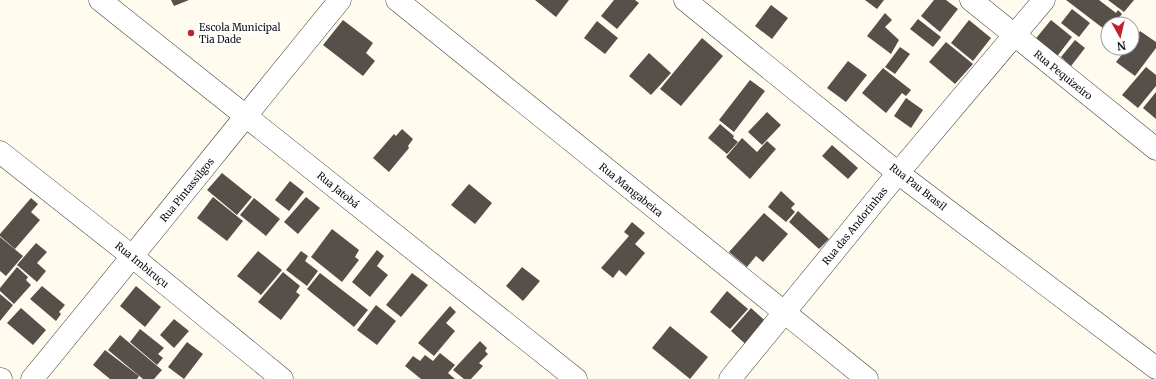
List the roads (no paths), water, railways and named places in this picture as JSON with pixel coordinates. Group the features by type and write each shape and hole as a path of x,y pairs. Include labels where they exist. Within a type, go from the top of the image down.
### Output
{"street":[{"name":"Rua Jatobá","path":"100,0 576,379"},
{"name":"Rua Pintassilgos","path":"32,379 133,257 340,0"},
{"name":"Rua Mangabeira","path":"397,0 867,379"},
{"name":"Rua Pau Brasil","path":"685,0 898,173 1156,368"},
{"name":"Rua Pequizeiro","path":"971,0 1156,149"},
{"name":"Rua das Andorinhas","path":"730,379 898,173 1044,0"},
{"name":"Rua Imbiruçu","path":"0,152 133,257 282,379"}],"place":[{"name":"Escola Municipal Tia Dade","path":"191,33"}]}
